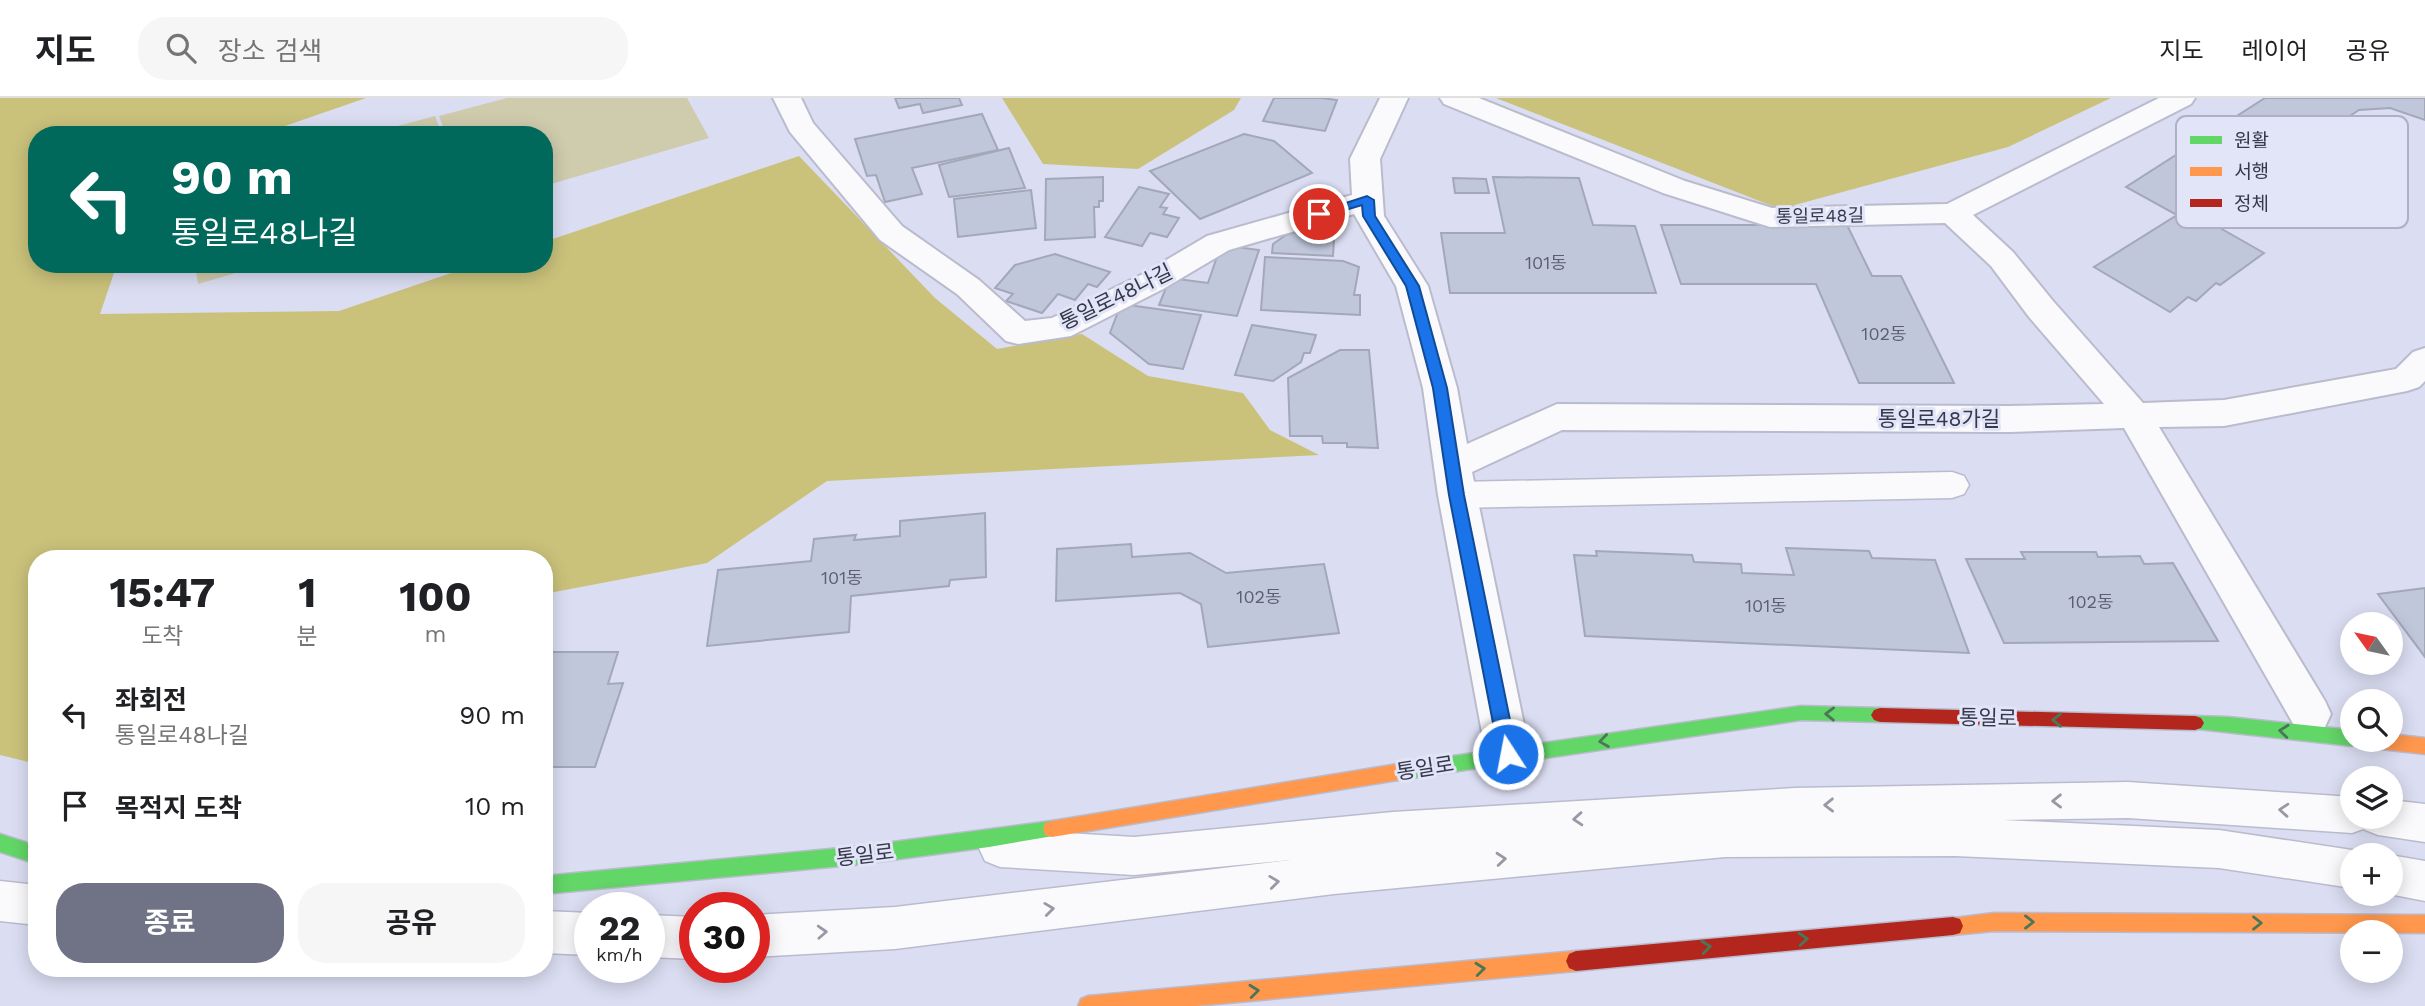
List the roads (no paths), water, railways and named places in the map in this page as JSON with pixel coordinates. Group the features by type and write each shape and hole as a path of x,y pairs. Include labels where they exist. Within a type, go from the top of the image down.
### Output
{"main road":[{"name":"통일로","path":"553,884 810,862 955,845 1508,754 1801,713 2228,724 2340,737"},
{"path":"2403,744 2425,746"},
{"path":"0,843 28,852"},
{"path":"1088,1006 1994,922 2425,924"}],"street":[{"name":"통일로48나길","path":"788,98 800,126 891,233 968,287 1018,333 1059,328 1152,282 1218,243 1367,200"},
{"path":"1394,98 1365,159 1369,216 1412,286 1440,388 1454,480 1508,754"},
{"name":"통일로48길","path":"1454,98 1674,187 1770,218 1953,213 2181,98"},
{"path":"1953,213 2002,259 2041,309 2134,415 2310,714"},
{"name":"통일로48가길","path":"1454,480 1557,417 2009,419 2224,413 2407,379 2425,360"}],"lane":[{"path":"1454,480 1952,485"},
{"path":"955,845 1134,856 1392,831 1795,806 2128,800 2340,814"},
{"path":"2403,820 2425,822"},
{"path":"770,935 895,928 1334,874 1725,838 1955,837 2219,849 2340,867"},
{"path":"2403,878 2425,881"},
{"path":"0,901 28,904"},
{"path":"553,932 574,933"}]}
